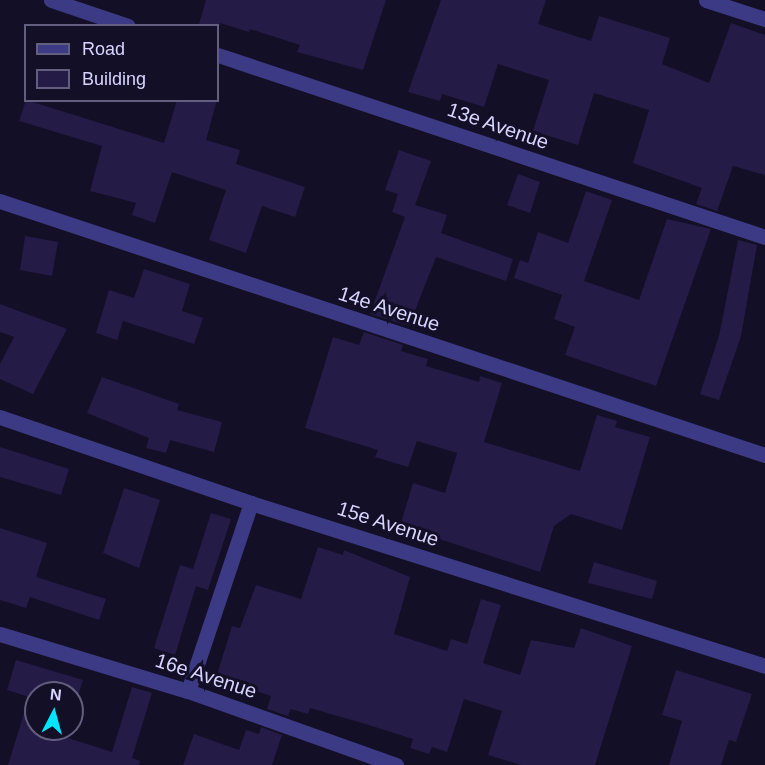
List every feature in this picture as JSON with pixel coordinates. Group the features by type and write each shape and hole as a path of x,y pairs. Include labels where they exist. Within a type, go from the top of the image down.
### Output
{"street":[{"path":"51,0 122,24"},
{"path":"706,0 765,18"},
{"name":"13e Avenue","path":"219,55 765,237"},
{"name":"14e Avenue","path":"0,201 765,455"},
{"name":"15e Avenue","path":"0,417 251,503 765,666"},
{"path":"188,691 251,503"},
{"name":"16e Avenue","path":"0,634 188,691 396,765"}],"building":[{"path":"206,0 386,0 363,70 297,52 300,45 250,29 249,32 220,23 219,26 219,24 199,24"},
{"path":"441,0 546,0 538,24 591,41 599,16 670,38 662,64 709,83 731,23 765,35 765,175 733,166 717,211 696,204 702,188 633,163 649,110 594,93 578,145 533,131 549,80 498,64 484,107 442,94 440,101 408,92"},
{"path":"25,102 32,102 164,143 176,102 216,102 206,140 240,150 236,164 305,187 295,217 262,206 246,253 209,240 226,190 172,172 155,223 132,215 136,203 90,191 102,146 19,121"},
{"path":"399,150 431,161 415,205 447,215 441,233 513,259 506,281 436,257 409,326 370,314 405,217 392,212 398,194 385,190"},
{"path":"518,174 540,182 530,213 507,205"},
{"path":"586,191 612,200 584,281 639,300 667,219 711,229 656,386 565,355 575,327 554,319 562,295 514,278 520,260 528,263 538,232 568,243"},
{"path":"25,236 58,242 52,276 20,270"},
{"path":"738,240 757,245 741,336 719,400 700,394 719,336"},
{"path":"144,269 190,284 182,311 203,318 194,344 123,321 117,340 96,333 109,290 134,298"},
{"path":"0,304 67,329 33,394 0,379 0,364 14,337 0,332"},
{"path":"364,332 403,345 401,351 428,359 426,366 479,382 480,376 502,383 484,442 580,471 597,415 617,421 615,427 650,437 622,530 571,514 554,526 540,572 400,526 413,483 445,493 457,453 417,441 408,467 375,457 378,450 305,428 333,337 359,345"},
{"path":"102,377 179,404 177,410 222,422 214,452 170,440 166,453 146,448 149,438 87,413"},
{"path":"0,447 69,469 61,495 0,477"},
{"path":"124,488 160,500 139,568 103,553"},
{"path":"211,513 231,519 208,590 196,586 175,655 154,648 180,565 193,569"},
{"path":"0,528 47,543 36,577 106,599 99,620 30,597 26,608 0,600"},
{"path":"318,547 343,555 344,550 410,577 394,634 447,651 451,639 467,644 481,599 501,605 483,663 520,675 531,640 574,648 581,628 632,646 595,765 521,765 488,755 502,711 464,699 447,752 432,747 429,754 410,748 413,739 310,708 308,714 291,709 288,716 267,709 271,696 216,678 232,626 240,628 256,585 301,599"},
{"path":"594,562 657,581 652,599 588,583"},
{"path":"16,660 83,680 24,681 24,695 7,690"},
{"path":"676,670 752,694 736,742 729,740 721,765 669,765 682,721 662,715"},
{"path":"132,687 152,693 132,758 140,761 139,765 8,765 24,713 24,741 78,741 112,752"},
{"path":"261,727 282,735 272,765 183,765 194,734 239,750 246,730 259,734"}]}
